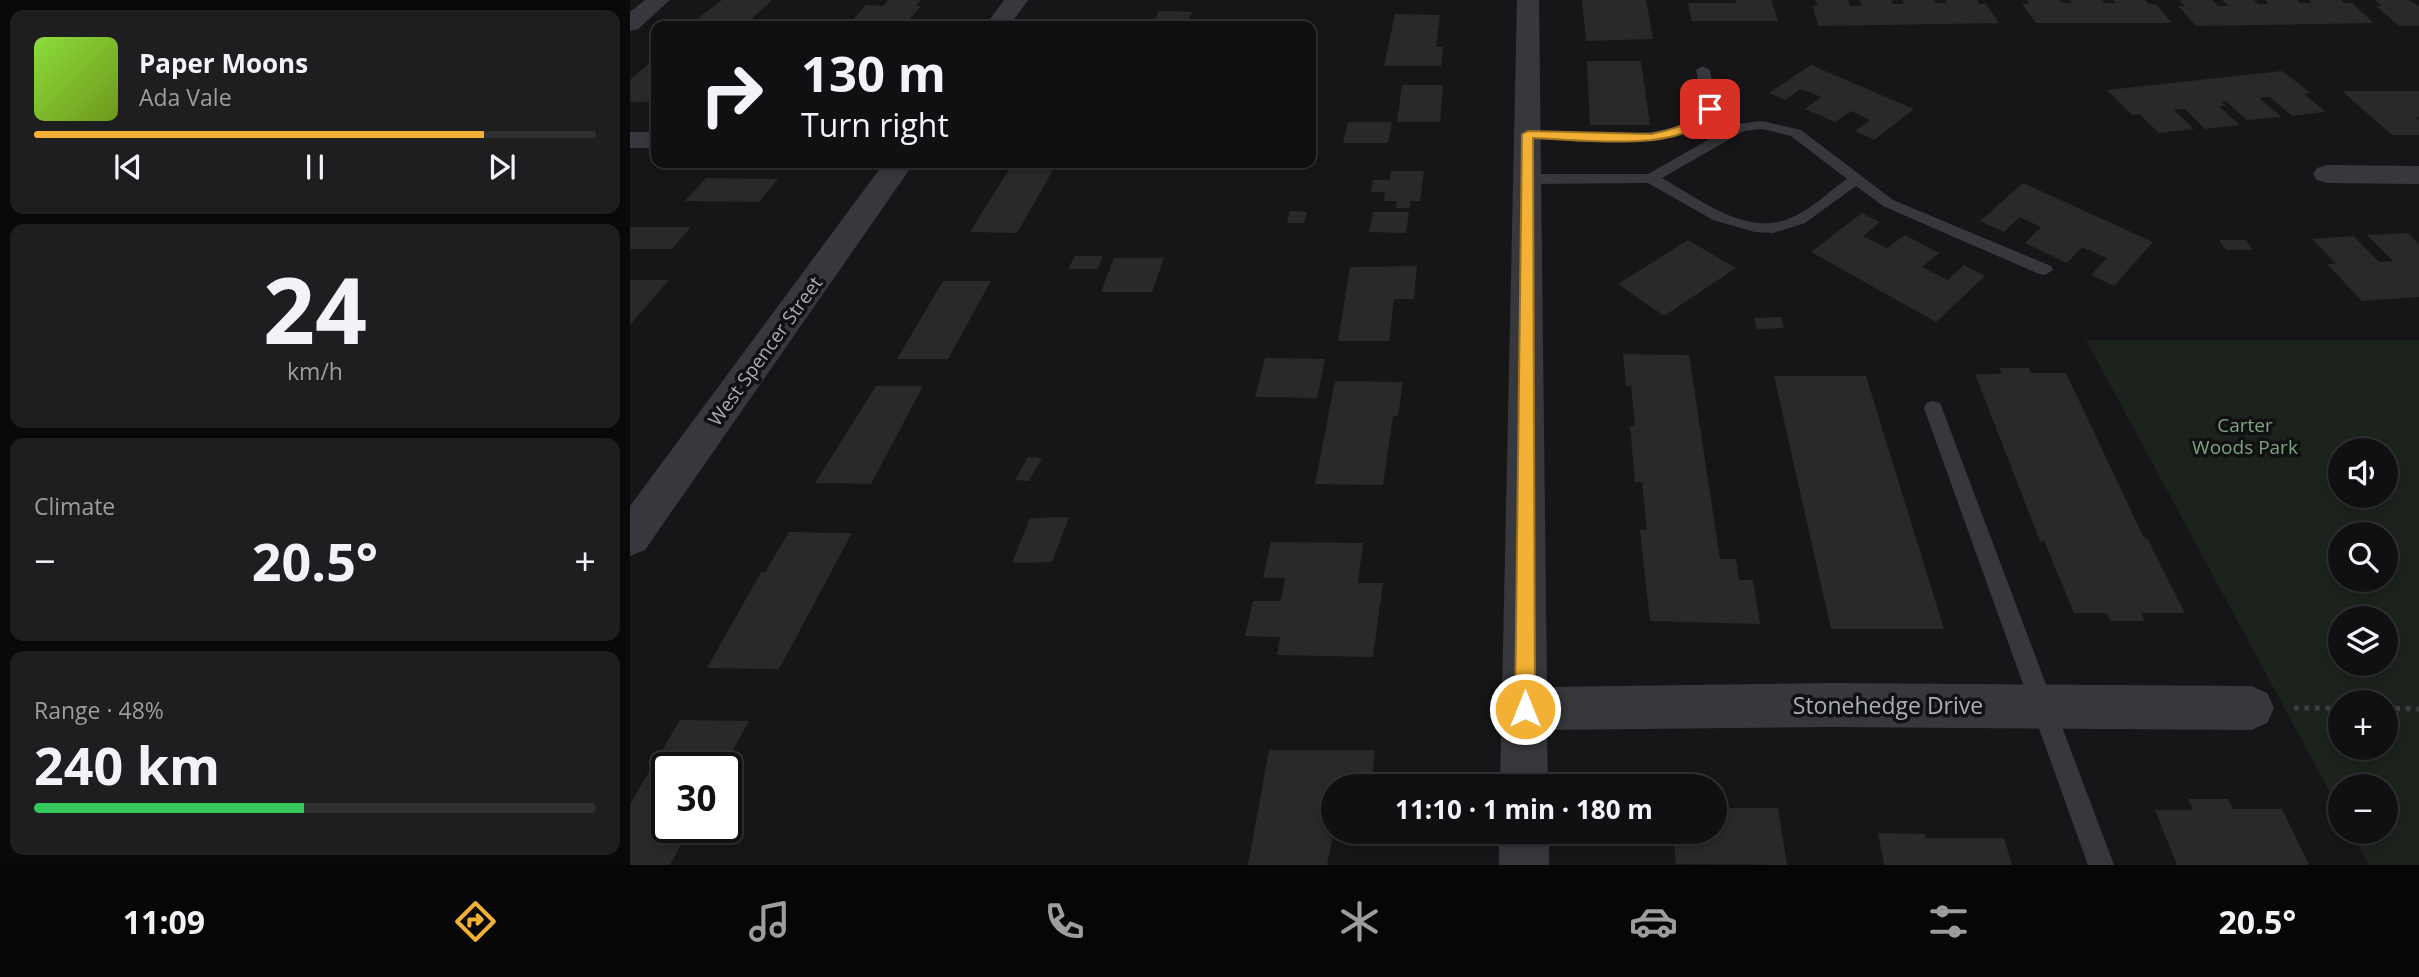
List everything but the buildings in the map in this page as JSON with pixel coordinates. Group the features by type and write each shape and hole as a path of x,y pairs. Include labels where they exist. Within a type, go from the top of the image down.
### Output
{"street":[{"path":"630,24 659,0"},
{"path":"1001,21 1016,0"},
{"path":"1524,774 1528,0"},
{"path":"630,140 651,140"},
{"name":"West Spencer Street","path":"630,538 895,168"},
{"path":"2328,174 2419,175"},
{"name":"Stonehedge Drive","path":"1525,709 1817,705 2251,708"},
{"path":"1524,844 1524,865"}],"lane":[{"path":"1528,134 1651,137 1673,134 1705,118 1710,109 1703,71"},
{"path":"1651,178 1741,127 1762,125 1796,133 1888,203 2045,270"},
{"path":"1528,179 1651,178 1740,226 1767,229 1793,223 1855,180"},
{"path":"1933,408 2101,865"}],"path":[{"path":"2398,708 2419,709"}],"green space":[{"name":"Carter Woods Park","path":"2086,340 2419,340 2419,865 2369,865 2358,844 2398,844 2398,774 2328,774 2328,789"}],"route":[{"path":"1525,709 1528,134 1651,137 1673,134 1705,118 1710,109"}]}
